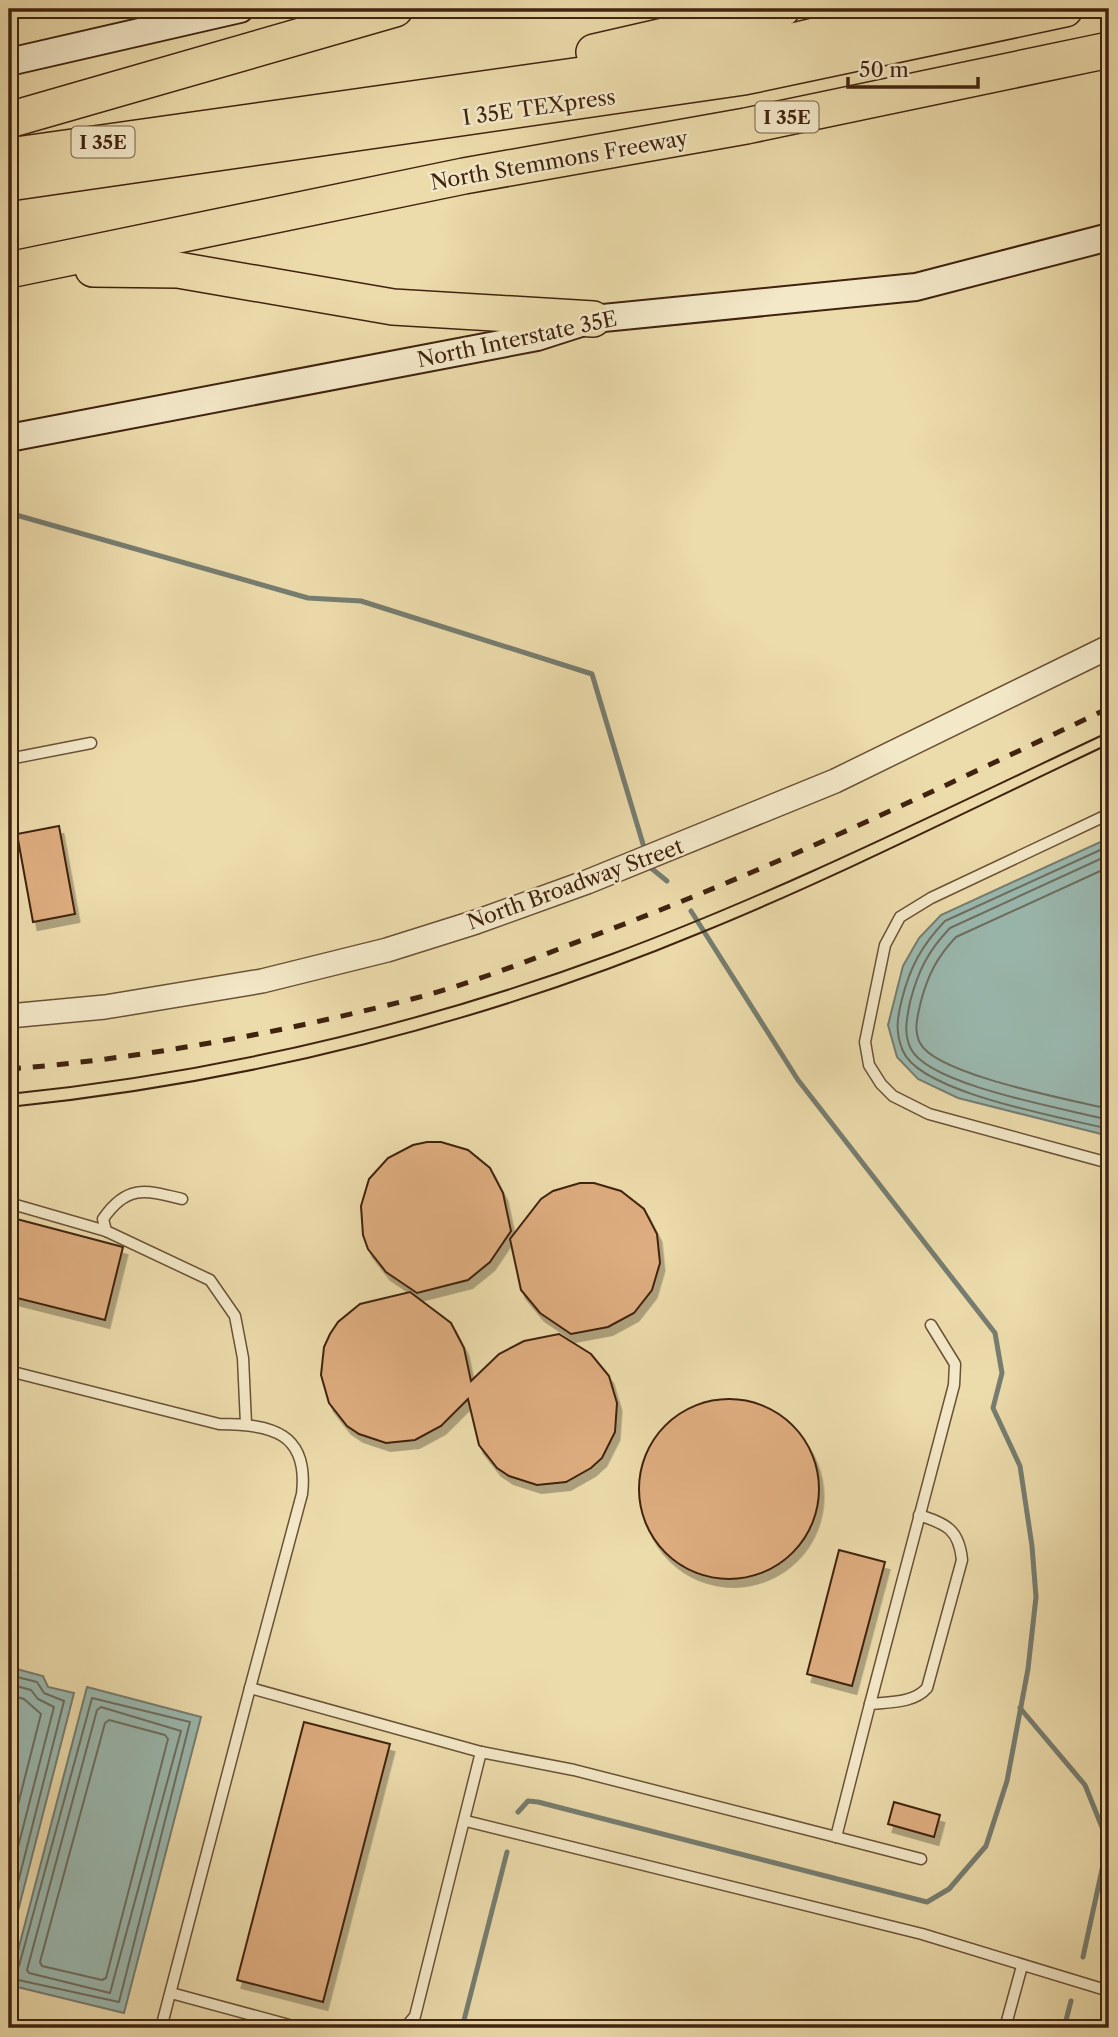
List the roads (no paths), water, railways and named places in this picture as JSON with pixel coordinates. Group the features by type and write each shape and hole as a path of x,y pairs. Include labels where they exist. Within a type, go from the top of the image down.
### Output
{"highway":[{"path":"9,120 395,9"},
{"path":"424,96 782,9"},
{"name":"I 35E","path":"9,156 752,51 928,9"},
{"name":"I 35E TEXpress","path":"9,183 744,76 1065,9"},
{"name":"North Stemmons Freeway","path":"18,269 464,176 746,126 1109,50"},
{"path":"18,269 178,270 393,307 593,319"}],"main road":[{"path":"9,62 240,9"},
{"name":"North Interstate 35E","path":"9,438 537,337 593,319 916,286 1109,237"}],"street":[{"name":"North Broadway Street","path":"9,1014 105,1007 262,981 387,950 476,922 599,877 835,781 1109,647"}],"lane":[{"path":"9,759 92,743"},
{"path":"1109,814 931,898 900,917 885,945 865,1042 869,1065 881,1084 893,1096 929,1114 1109,1163"},
{"path":"106,1231 103,1219 113,1205 128,1194 148,1190 182,1199"},
{"path":"9,1203 106,1231 210,1280 236,1316 243,1358 246,1424"},
{"path":"836,1837 954,1385 955,1364 931,1325"},
{"path":"9,1371 208,1422 246,1424 271,1429 289,1440 301,1454 305,1472 302,1494 161,2028"},
{"path":"870,1704 904,1701 921,1695 928,1688 962,1560 961,1543 951,1529 919,1515"},
{"path":"250,1688 481,1752 575,1770 921,1859"},
{"path":"405,2028 415,2016 466,1821 481,1752"},
{"path":"466,1821 922,1934 1109,1991"},
{"path":"1005,2028 1022,1966"},
{"path":"171,1993 300,2028"}],"water":[{"path":"1109,838 1109,1136 958,1098 918,1079 897,1057 888,1025 903,966 919,938 941,915"},
{"path":"9,1667 43,1676 48,1687 74,1693 9,1946"},
{"path":"87,1687 201,1717 124,2013 9,1985"}],"waterway":[{"path":"9,513 308,598 361,601 592,674 643,844"},
{"path":"651,868 667,881"},
{"path":"518,1812 528,1801 538,1802 927,1902 949,1889 986,1846 1007,1781 1028,1669 1036,1597 1032,1546 1020,1466 993,1408 1002,1373 995,1333 798,1080 691,911"},
{"path":"1020,1708 1085,1785 1108,1842 1083,1957"},
{"path":"462,2028 507,1852"},
{"path":"1064,2028 1071,2001"}],"tram line":[{"path":"9,1094 163,1073 315,1043 465,1003 539,980 738,904 1109,732"},
{"path":"9,1107 98,1096 276,1065 450,1021 536,994 621,964 756,909 858,864 1109,744"}],"railway":[{"path":"9,1069 212,1043 363,1011 461,985 734,880 1109,708"}]}
